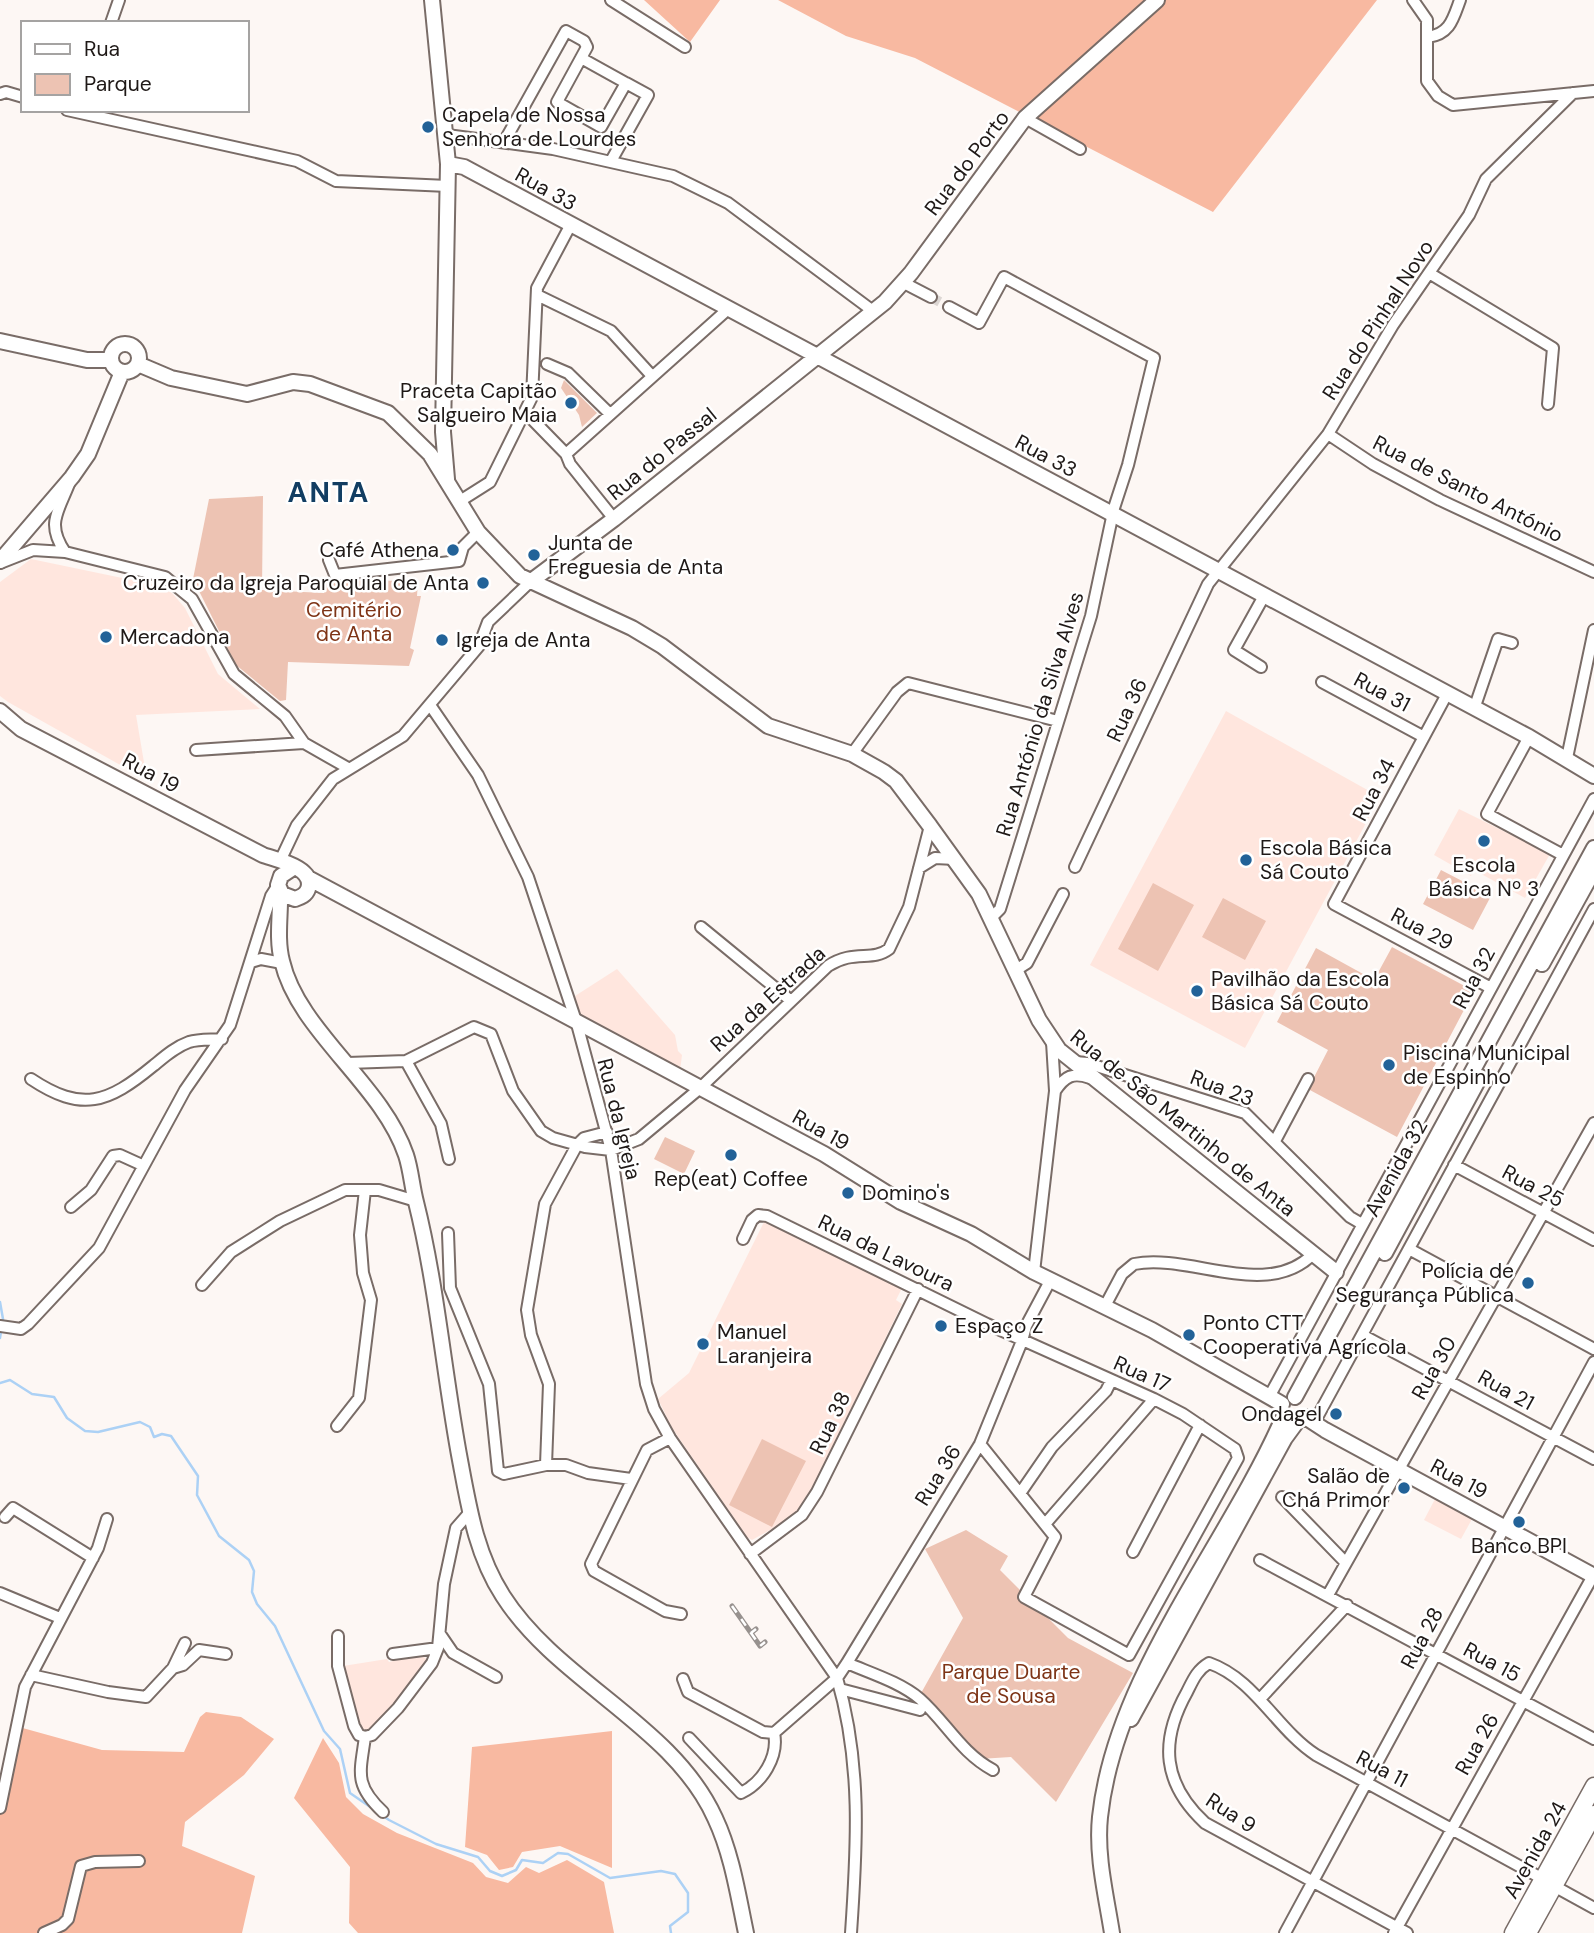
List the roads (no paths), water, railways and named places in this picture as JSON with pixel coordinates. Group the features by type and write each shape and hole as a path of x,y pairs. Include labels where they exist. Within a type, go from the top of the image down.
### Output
{"main road":[{"name":"Avenida 24","path":"1528,1933 1594,1786"},
{"name":"Avenida 24","path":"1513,1933 1594,1814"}],"street":[{"path":"112,21 119,0"},
{"path":"432,0 449,164 440,446"},
{"path":"611,0 685,47"},
{"path":"627,0 646,20"},
{"name":"Rua do Porto","path":"818,357 904,283 1025,118 1157,0"},
{"path":"1413,0 1427,20 1427,81 1438,96 1453,105 1594,91"},
{"path":"1428,37 1440,35 1450,26 1460,0"},
{"path":"504,142 566,31 584,41 587,47 556,102 601,127 626,83"},
{"path":"581,58 648,95 611,161"},
{"path":"0,94 6,92 21,96"},
{"name":"Rua do Pinhal Novo","path":"1217,571 1227,564 1328,434 1393,324 1469,215 1494,170 1573,93"},
{"path":"79,112 297,160 335,181 448,186"},
{"path":"1025,118 1080,149"},
{"path":"447,135 611,161 673,176 717,196 873,311"},
{"name":"Rua 33","path":"449,164 464,167 1592,772"},
{"name":"Rua 33","path":"448,186 463,180 484,178"},
{"path":"460,501 490,482 532,397 537,295 570,226"},
{"path":"1429,273 1553,348 1548,404"},
{"name":"Rua António da Silva Alves","path":"949,307 979,323 1004,277 1154,358 1128,466 1114,508 1115,517 1091,616 1000,909 992,917"},
{"path":"904,283 931,298"},
{"path":"537,295 611,331 652,376"},
{"path":"566,454 727,310"},
{"path":"0,341 87,360 110,359"},
{"path":"124,344 136,350 138,364 131,370 122,372 114,368 110,359 113,351 124,344"},
{"name":"Rua do Passal","path":"530,582 818,357"},
{"path":"138,364 171,378 247,394 293,382 310,384 388,413 418,440 440,446"},
{"path":"547,364 568,373 610,414"},
{"path":"65,552 55,537 52,524 72,477 104,422 122,372"},
{"path":"525,412 566,454 570,464 614,519"},
{"name":"Rua de Santo António","path":"1328,434 1373,464 1440,500 1594,572"},
{"path":"418,440 435,442 440,446"},
{"name":"Rua de São Martinho de Anta","path":"440,446 447,480 478,532 520,576 632,628 662,646 768,726 852,754 896,781 955,859 992,917 1052,1041 1072,1062 1336,1272"},
{"path":"0,562 72,477"},
{"path":"329,560 335,575 459,561 463,547 478,532"},
{"path":"0,562 33,550 65,552 146,570 179,586 192,599 234,674 285,716 304,743 348,768"},
{"name":"Rua 36","path":"1075,867 1196,609 1217,571"},
{"path":"1,1326 22,1329 28,1325 99,1248 185,1090 230,1026 271,896 279,885 308,810 333,779 403,736 479,646 488,622 530,582"},
{"path":"1261,667 1234,650 1264,596"},
{"path":"1567,758 1594,630"},
{"path":"1474,709 1498,639 1512,643"},
{"name":"Rua 31","path":"1322,682 1424,737"},
{"path":"852,754 897,692 908,683 1058,721"},
{"name":"Rua 34","path":"1334,904 1447,694"},
{"name":"Rua da Igreja","path":"430,705 478,775 528,877 577,1024 611,1150 641,1359 653,1409 838,1684"},
{"name":"Rua 19","path":"0,711 21,729 263,855 302,870 304,890 339,894 577,1024 824,1154 901,1202 971,1234 1034,1272 1105,1306 1398,1470 1594,1575"},
{"name":"Rua 19","path":"0,725 21,729"},
{"path":"1529,737 1488,814 1563,855"},
{"path":"196,750 304,743"},
{"name":"Rua 32","path":"1294,1410 1336,1272 1594,799"},
{"name":"Rua da Estrada","path":"611,1150 639,1139 699,1089 790,1000 838,959 849,955 882,955 889,949 909,907 930,826"},
{"path":"919,868 935,858 944,844"},
{"name":"Avenida 32","path":"1294,1410 1594,848"},
{"name":"Rua 19","path":"263,855 279,885"},
{"path":"935,858 955,859"},
{"name":"Avenida 32","path":"1112,1933 1100,1853 1100,1820 1105,1781 1133,1698 1594,870"},
{"path":"279,885 286,897 304,890"},
{"path":"279,885 282,963 302,1006 390,1119 407,1156 470,1512 479,1548 502,1595 540,1645 642,1729 691,1779 715,1818 732,1868 746,1933"},
{"path":"281,914 304,890"},
{"path":"1016,970 1027,963 1063,894"},
{"name":"Rua 29","path":"1334,904 1490,988"},
{"path":"1294,1410 1362,1335 1594,909"},
{"path":"701,927 790,1000"},
{"path":"251,962 261,959 282,963"},
{"path":"348,1063 406,1060 474,1027 481,1028 491,1034 496,1042 513,1091 534,1123 553,1138 611,1150"},
{"path":"31,1079 50,1092 97,1101 128,1085 175,1048 191,1041 222,1039"},
{"path":"1034,1272 1055,1091 1052,1041"},
{"path":"406,1060 441,1124 449,1159"},
{"name":"Rua 23","path":"1072,1062 1087,1063 1241,1112 1275,1141 1350,1217 1363,1224"},
{"path":"1055,1091 1061,1082 1074,1074 1095,1080"},
{"path":"1275,1141 1308,1079"},
{"name":"Rua 30","path":"1328,1595 1594,1123"},
{"path":"546,1465 549,1384 531,1335 527,1310 545,1204 577,1144 584,1138 607,1132"},
{"path":"71,1207 91,1190 113,1156 120,1155 142,1165"},
{"name":"Rua 25","path":"1454,1165 1594,1240"},
{"path":"202,1284 231,1252 280,1221 345,1189 379,1190 416,1201"},
{"path":"337,1426 359,1398 366,1346 371,1300 363,1273 360,1236 365,1190"},
{"name":"Rua da Lavoura","path":"743,1239 752,1220 758,1215 767,1216 1022,1341"},
{"path":"448,1233 450,1288 489,1384 495,1466 504,1474 546,1465 566,1465 588,1473 631,1479"},
{"path":"1409,1249 1594,1349"},
{"path":"1105,1306 1122,1274 1129,1266 1139,1263 1255,1274 1283,1272 1300,1266 1312,1255"},
{"name":"Rua 36","path":"774,1733 838,1684 847,1663 980,1444 1026,1326 1050,1280"},
{"name":"Rua 38","path":"750,1554 802,1515 817,1492 918,1289"},
{"name":"Rua 21","path":"1362,1335 1594,1459"},
{"name":"Rua 17","path":"1022,1341 1154,1399 1200,1425 1238,1454 1129,1655 1024,1597 1055,1537 1046,1523"},
{"name":"Rua 28","path":"1285,1933 1594,1362"},
{"path":"1021,1492 1052,1447 1106,1391 1111,1381"},
{"path":"980,1444 1046,1523 1154,1399"},
{"path":"1133,1552 1200,1425"},
{"path":"670,1438 647,1450 591,1564 594,1572 665,1611 681,1614"},
{"path":"1282,1497 1346,1563"},
{"path":"5,1517 13,1508 93,1558"},
{"path":"338,1636 338,1666 351,1714 359,1735 372,1735 414,1690 438,1648 444,1584 456,1528 470,1512"},
{"path":"0,1808 17,1717 31,1675 93,1558 107,1520"},
{"name":"Rua 15","path":"1260,1560 1594,1739"},
{"name":"Rua 26","path":"1399,1931 1452,1829 1594,1575"},
{"path":"0,1594 60,1618"},
{"path":"1260,1699 1347,1605"},
{"path":"440,1634 453,1653 496,1677"},
{"path":"31,1675 146,1697 173,1668 185,1643"},
{"path":"393,1654 438,1648"},
{"path":"173,1668 183,1665 199,1650 226,1654"},
{"path":"847,1663 919,1698 950,1734 981,1763 993,1770"},
{"name":"Rua 9","path":"1221,1667 1209,1663 1199,1668 1171,1725 1171,1770 1184,1804 1205,1823 1399,1931"},
{"name":"Rua 11","path":"1221,1667 1260,1699 1298,1744 1594,1908"},
{"path":"683,1679 688,1692 764,1732 774,1733 777,1747 754,1787 741,1793 689,1738"},
{"path":"838,1684 920,1710"},
{"path":"838,1684 848,1716 856,1775 858,1834 851,1933"},
{"path":"365,1737 359,1780 370,1800 383,1812"},
{"path":"44,1933 62,1925 68,1919 81,1866 95,1862 139,1861"}],"waterway":[{"path":"0,1302 3,1319"},
{"path":"0,1338 1,1331"},
{"path":"0,1383 10,1380 32,1394 54,1397 67,1418 85,1431 98,1432 140,1422 150,1427 154,1437 162,1434 171,1436 198,1476 197,1495 219,1536 249,1560 254,1571 252,1592 257,1604 275,1626 324,1731 340,1749 350,1793 389,1820 436,1844 478,1857 490,1871 502,1876 516,1870 522,1860 543,1863 558,1853 568,1854 610,1878 661,1871 675,1874 688,1893 688,1912 670,1926 671,1933"}],"tunnel":[{"path":"931,297 949,307"}],"railway":[{"path":"732,1606 751,1633 756,1629"},
{"path":"751,1633 760,1646 765,1642"}],"place":[{"name":"Capela de Nossa Senhora de Lourdes","path":"428,127"},
{"name":"Praceta Capitão Salgueiro Maia","path":"571,403"},
{"name":"Café Athena","path":"453,550"},
{"name":"Junta de Freguesia de Anta","path":"534,555"},
{"name":"Cruzeiro da Igreja Paroquial de Anta","path":"483,583"},
{"name":"Mercadona","path":"106,637"},
{"name":"Igreja de Anta","path":"442,640"},
{"name":"Escola Básica Nº 3","path":"1484,841"},
{"name":"Escola Básica Sá Couto","path":"1246,860"},
{"name":"Pavilhão da Escola Básica Sá Couto","path":"1197,991"},
{"name":"Piscina Municipal de Espinho","path":"1389,1065"},
{"name":"Rep(eat) Coffee","path":"731,1155"},
{"name":"Domino's","path":"848,1193"},
{"name":"Polícia de Segurança Pública","path":"1528,1283"},
{"name":"Espaço Z","path":"941,1326"},
{"name":"Ponto CTT Cooperativa Agrícola","path":"1189,1335"},
{"name":"Manuel Laranjeira","path":"703,1344"},
{"name":"Ondagel","path":"1336,1414"},
{"name":"Salão de Chá Primor","path":"1404,1488"},
{"name":"Banco BPI","path":"1519,1522"}],"district":[{"name":"ANTA","path":"329,492"}],"park label":[{"name":"Cemitério de Anta","path":"354,622"},
{"name":"Parque Duarte de Sousa","path":"1011,1684"}]}
